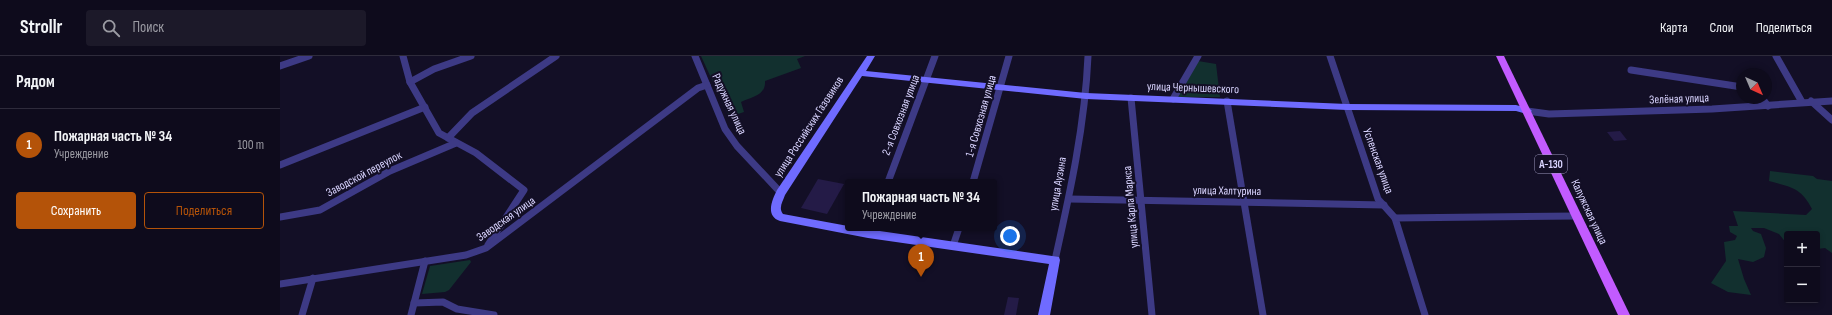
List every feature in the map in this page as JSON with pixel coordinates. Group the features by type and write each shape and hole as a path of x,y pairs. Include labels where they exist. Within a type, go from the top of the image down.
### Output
{"main road":[{"name":"Калужская улица","path":"1500,56 1624,315"}],"street":[{"path":"280,66 309,56"},
{"path":"403,56 410,82 440,132 456,143 476,153 524,190 486,248"},
{"path":"410,82 434,69 471,56"},
{"path":"448,138 472,113 556,56"},
{"name":"Радужная улица","path":"695,56 725,129 737,146 781,193"},
{"name":"улица Российских Газовиков","path":"845,227 780,217 777,214 776,206 781,193 871,56"},
{"name":"2-я Совхозная улица","path":"889,179 935,56"},
{"name":"1-я Совхозная улица","path":"973,179 1009,56"},
{"name":"улица Аузина","path":"1044,315 1069,199 1086,96 1088,56"},
{"path":"1173,99 1198,56"},
{"name":"Успенская улица","path":"1330,56 1378,199 1395,218 1425,315"},
{"path":"1776,56 1802,102"},
{"path":"1631,70 1736,86"},
{"name":"улица Чернышевского","path":"859,73 1086,96 1347,107 1516,108 1527,111"},
{"name":"Заводская улица","path":"280,284 466,255 486,248 698,88 707,85"},
{"name":"улица Карла Маркса","path":"1131,98 1152,315"},
{"path":"1227,101 1263,315"},
{"name":"Зелёная улица","path":"1527,111 1549,114 1712,109 1832,101"},
{"path":"1811,102 1832,120"},
{"path":"280,165 425,107"},
{"name":"Заводской переулок","path":"280,218 320,210 390,171 456,143"},
{"name":"улица Халтурина","path":"1069,199 1384,205"},
{"path":"1395,218 1576,216"},
{"path":"869,231 953,246 1055,260"},
{"path":"953,246 958,231"},
{"path":"411,315 425,261"},
{"path":"302,315 314,278"},
{"path":"414,303 443,302 457,309 494,315"}],"green space":[{"path":"701,56 805,56 797,59 801,68 765,81 765,86 760,93 741,102 744,112 729,117"},
{"path":"1198,61 1216,64 1220,97 1177,97"},
{"path":"1770,171 1813,176 1817,179 1832,181 1832,253 1825,248 1820,249 1820,231 1784,231 1784,240 1779,234 1764,228 1751,228 1753,231 1761,234 1766,248 1764,257 1753,262 1738,259 1751,295 1728,292 1711,283 1726,261 1724,242 1735,240 1737,236 1730,232 1729,226 1738,226 1733,211 1806,215 1812,209 1804,196 1799,192 1789,187 1769,181"},
{"path":"470,260 471,262 449,290 445,292 422,294 430,266"}],"building":[{"path":"1620,131 1627,140 1614,141 1607,132"},
{"path":"818,179 844,184 827,214 801,208"},
{"path":"1008,297 1019,298 1016,315 1004,315"}],"place":[{"name":"Пожарная часть № 34","path":"921,277"}]}
